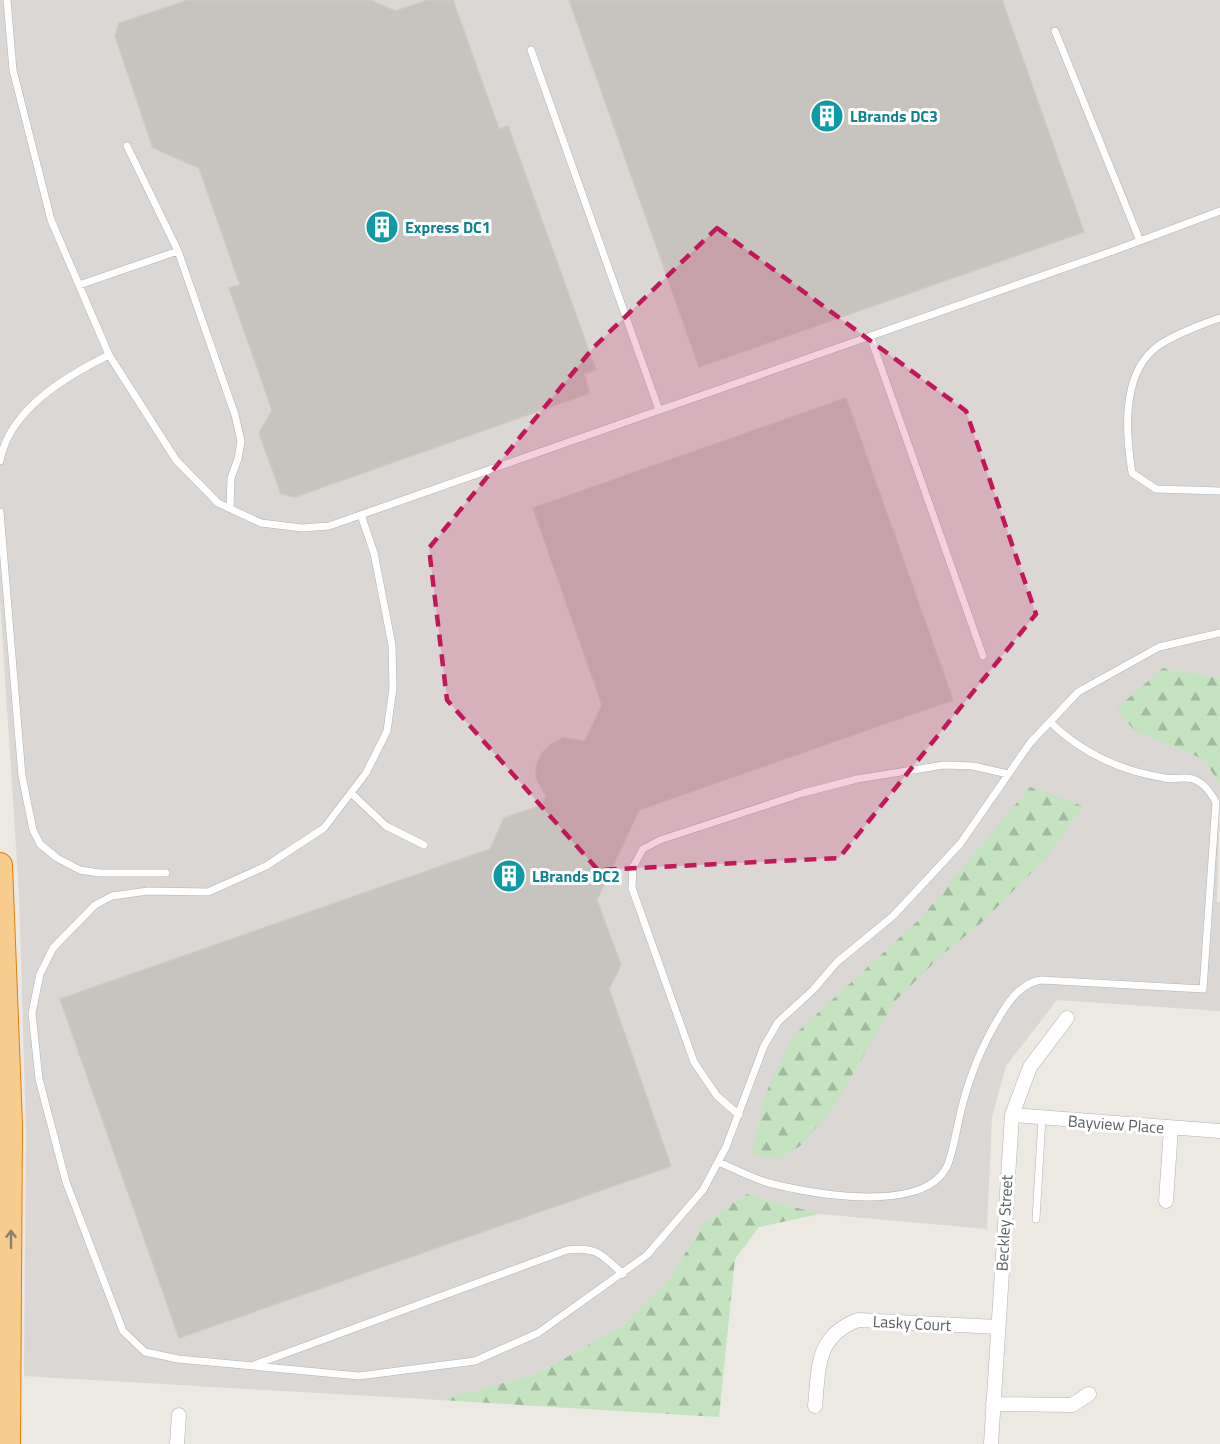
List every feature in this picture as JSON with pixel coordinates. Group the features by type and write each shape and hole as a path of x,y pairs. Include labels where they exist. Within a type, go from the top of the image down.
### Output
{"highway":[{"path":"0,865 10,1124 8,1444"}],"street":[{"name":"Beckley Street","path":"990,1444 1012,1115 1030,1067 1067,1018"},
{"name":"Bayview Place","path":"1012,1115 1220,1131"},
{"path":"1166,1201 1171,1128"},
{"name":"Lasky Court","path":"815,1406 821,1356 829,1338 842,1326 858,1320 998,1327"},
{"path":"993,1404 1072,1405 1089,1394"},
{"path":"177,1444 179,1415"}],"lane":[{"path":"7,0 16,82 51,220 109,355 176,460 218,503 261,523 302,528 329,526 1220,211"},
{"path":"1056,31 1140,241"},
{"path":"531,50 659,410"},
{"path":"127,146 178,251 235,415 241,441 238,459 231,478 230,508"},
{"path":"79,285 178,251"},
{"path":"1220,318 1203,323 1153,349 1133,378 1128,444 1132,473 1156,489 1220,491"},
{"path":"870,336 983,656"},
{"path":"0,461 15,425 45,394 109,355"},
{"path":"0,512 22,776 33,830 40,844 57,858 80,870 99,873 166,873"},
{"path":"361,515 374,553 392,645 393,688 387,731 366,773 324,828 266,866 208,892 148,891 112,896 95,905 53,948 40,974 32,1013 39,1080 66,1182 123,1331 145,1352 178,1359 359,1376 475,1361 538,1333 647,1255 703,1190 739,1115 764,1046 778,1022 813,990 837,962 900,908 960,844 1030,743 1078,692 1159,647 1220,633"},
{"path":"718,1161 771,1184 823,1194 860,1197 907,1195 931,1184 947,1166 969,1082 987,1037 1012,997 1031,982 1041,980 1203,989 1216,802 1209,789 1192,779 1167,779 1137,772 1093,756 1072,743 1050,722"},
{"path":"739,1115 717,1096 694,1062 690,1052 632,888 633,867 643,849 660,840 761,806 857,779 944,765 973,766 1008,774"},
{"path":"351,793 386,826 424,845"},
{"path":"1036,1219 1042,1118"},
{"path":"252,1366 567,1250 586,1247 601,1253 623,1274"}],"highlighted area":[{"path":"717,228 966,411 1036,614 839,858 598,870 447,700 429,548 594,347"}],"shaded area":[{"path":"0,0 1220,0 1220,678 1163,668 1136,732 1203,759 1220,784 1217,902 1220,902 1220,1011 1057,1000 1006,1066 992,1117 987,1229 820,1214 746,1194 704,1223 667,1282 623,1325 539,1373 440,1400 24,1376 26,1131 19,894 0,600"}],"green space":[{"path":"1163,668 1220,678 1220,784 1203,759 1136,732 1116,709"},
{"path":"1030,787 1083,806 1048,856 980,924 944,953 895,1001 832,1110 800,1146 778,1159 752,1154 765,1095 793,1036 922,917"},
{"path":"746,1194 820,1214 759,1227 735,1259 719,1417 440,1400 539,1373 623,1325 667,1282 704,1223"}],"building":[{"name":"Express DC1","path":"188,0 371,0 395,11 428,0 453,0 499,129 508,126 596,370 584,374 590,393 295,497 281,494 259,433 272,410 229,288 240,285 199,168 153,148 115,36 119,23"},
{"name":"LBrands DC3","path":"569,0 1002,0 1084,232 699,367"},
{"name":"LBrands DC2","path":"846,398 953,700 639,810 597,900 621,965 609,989 671,1166 179,1338 60,999 490,849 504,818 542,805 546,796 536,778 536,767 541,754 551,744 563,738 585,741 602,705 533,508"}],"place":[{"name":"LBrands DC3","path":"827,116"},
{"name":"Express DC1","path":"382,227"},
{"name":"LBrands DC2","path":"509,876"}]}
